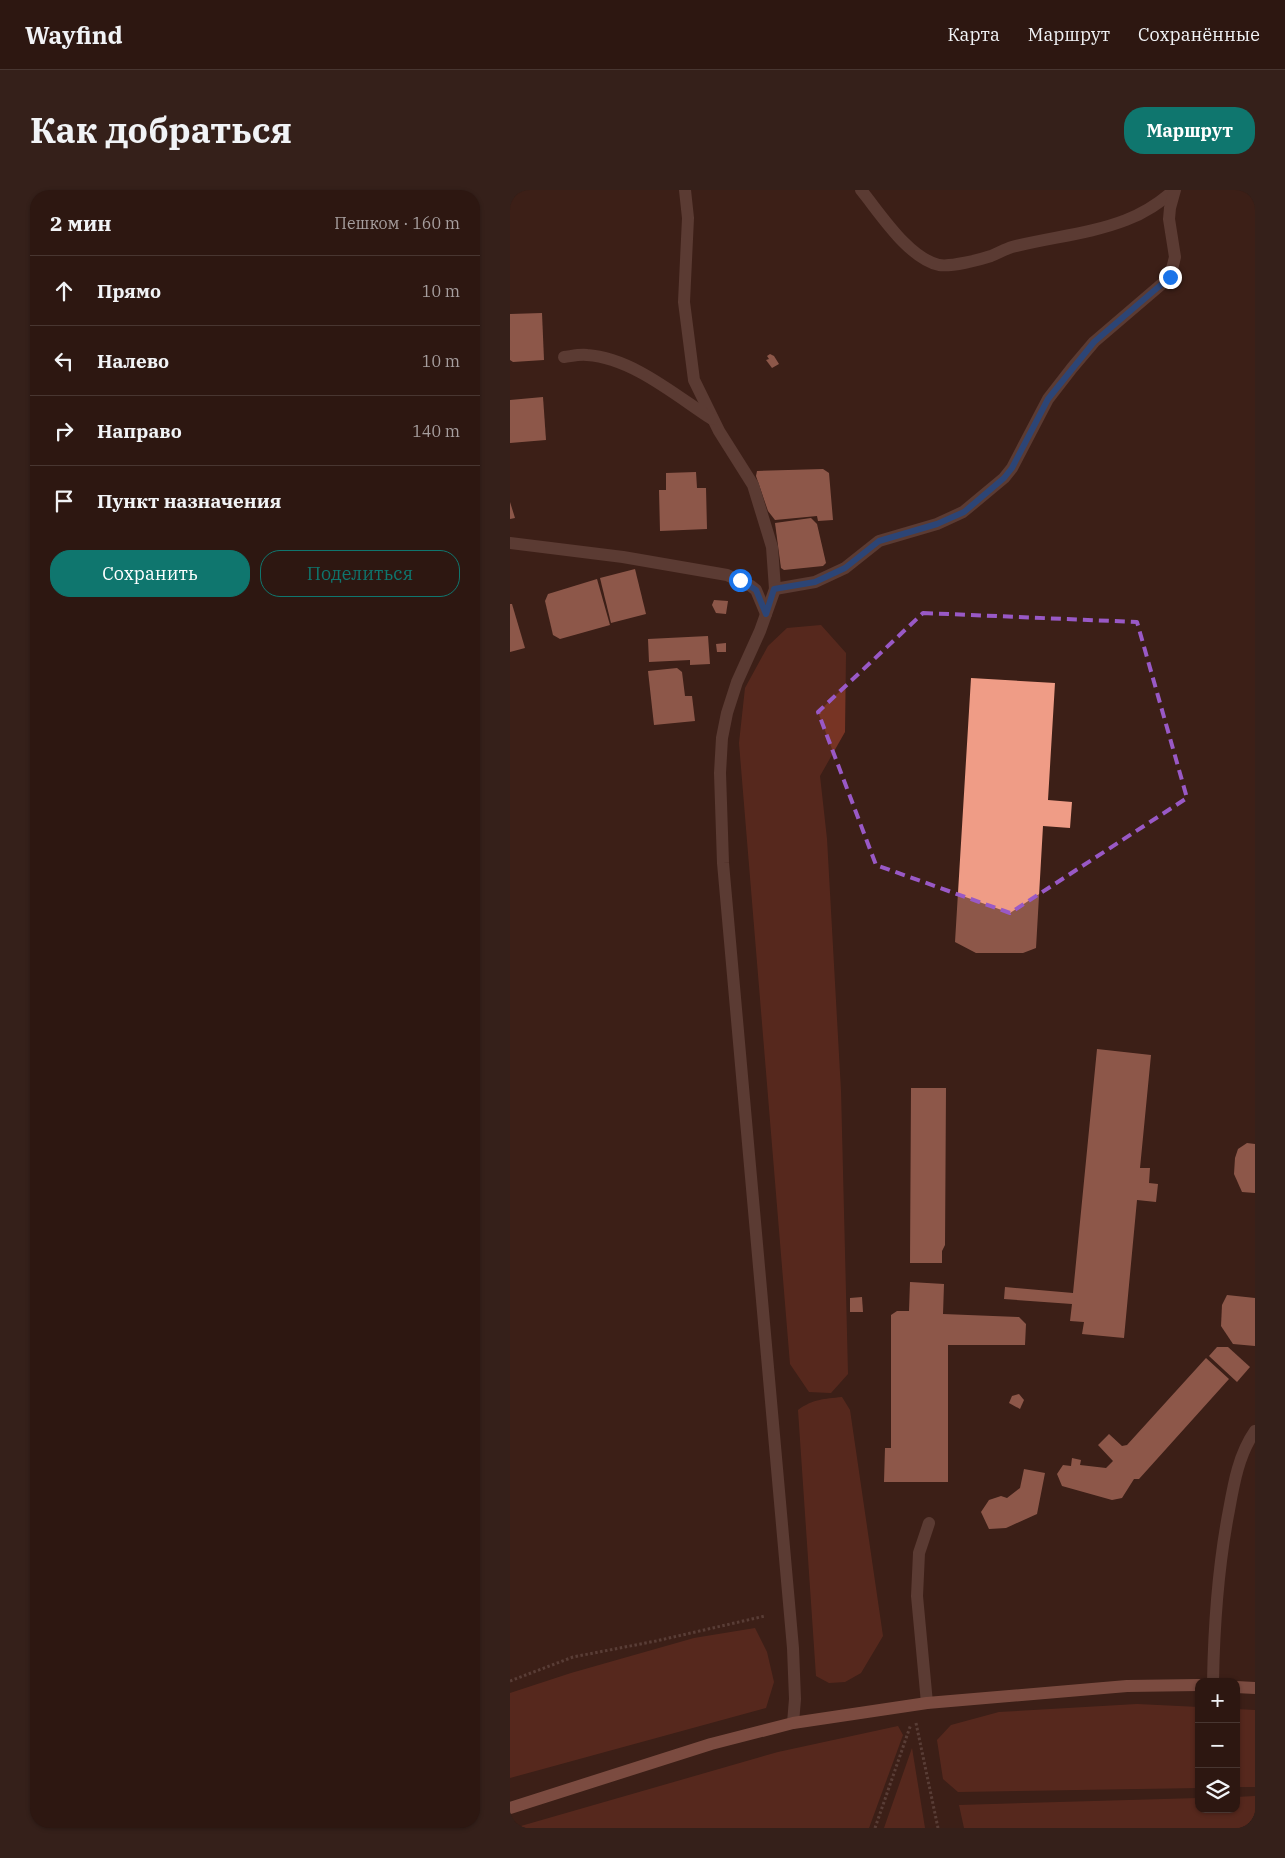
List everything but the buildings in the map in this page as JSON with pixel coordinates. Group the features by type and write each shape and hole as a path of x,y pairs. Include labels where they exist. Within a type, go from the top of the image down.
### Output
{"main road":[{"path":"510,1808 711,1744 792,1723 913,1710 927,1704 1127,1686 1195,1685"},
{"path":"1240,1687 1255,1688"}],"street":[{"path":"685,190 688,218 684,302 694,380 713,420 753,485 772,547 774,589 766,614 737,682 727,713 722,738 720,806 723,863 793,1648 795,1699 792,1723"},
{"path":"861,190 910,249 940,265 992,256 1017,246 1049,238 1089,232 1127,220 1163,201 1175,190"},
{"path":"774,589 815,582 845,568 879,541 937,524 964,512 1004,478 1012,468 1048,399 1072,368 1094,342 1170,277 1175,257 1170,208 1175,190"},
{"path":"1145,211 1157,211 1170,219"},
{"path":"564,357 586,354 611,359 643,373 713,420"},
{"path":"510,543 623,557 727,575 756,590 766,614"},
{"path":"1213,1678 1215,1616 1222,1546 1235,1478 1246,1443 1255,1431"},
{"path":"927,1704 917,1596 919,1553 929,1523"}],"path":[{"path":"510,1681 574,1657 765,1616"},
{"path":"913,1710 938,1828"},
{"path":"875,1828 913,1710"},
{"path":"937,1820 942,1828"}],"highlighted area":[{"path":"923,613 1137,622 1187,798 1010,913 876,865 818,712"}],"shaded area":[{"path":"821,625 846,653 845,732 820,776 827,839 841,1091 848,1374 831,1393 809,1392 790,1364 739,743 745,688 768,646 787,628"},
{"path":"842,1397 850,1410 883,1636 861,1673 845,1682 829,1683 816,1676 798,1410 803,1406 824,1399"},
{"path":"755,1628 767,1652 774,1682 766,1708 510,1778 510,1693 571,1673 694,1638"},
{"path":"1137,1704 1195,1707 1195,1788 958,1792 943,1779 937,1740 951,1725 999,1712"},
{"path":"1240,1709 1255,1710 1255,1787 1240,1787"},
{"path":"898,1726 903,1735 869,1828 514,1828 778,1752"},
{"path":"912,1748 925,1828 884,1828"},
{"path":"1255,1796 1255,1828 964,1828 959,1805 1195,1798 1195,1813 1240,1813 1240,1797"}],"route":[{"path":"740,580 756,590 766,614 774,589 815,582 845,568 879,541 937,524 964,512 1004,478 1012,468 1048,399 1094,342 1170,277"}]}
